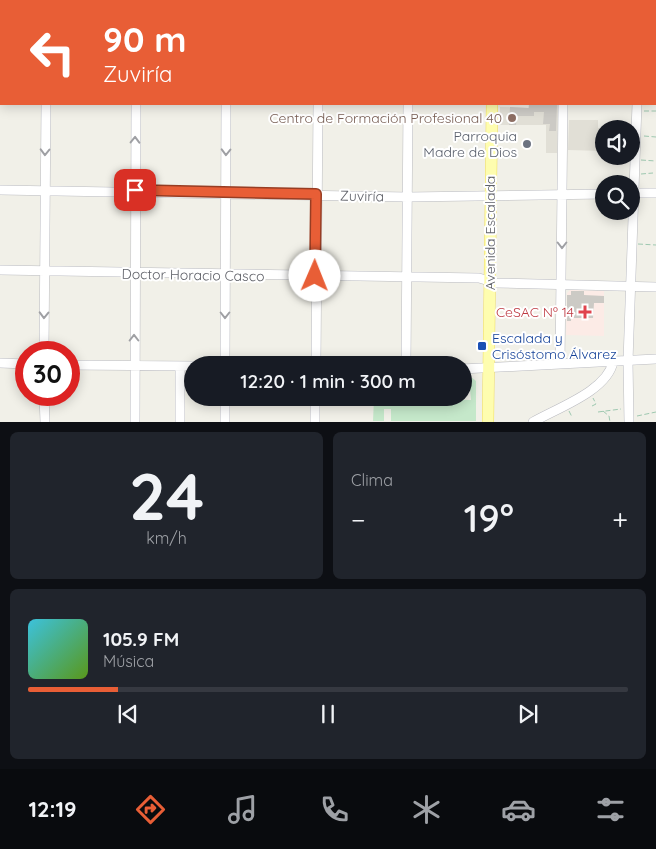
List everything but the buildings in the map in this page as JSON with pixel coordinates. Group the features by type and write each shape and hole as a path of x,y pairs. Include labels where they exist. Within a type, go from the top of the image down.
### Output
{"main road":[{"name":"Avenida Escalada","path":"488,422 492,105"}],"street":[{"path":"44,341 46,105"},
{"path":"135,422 136,105"},
{"path":"225,356 226,105"},
{"path":"316,356 315,276 318,105"},
{"path":"406,356 408,105"},
{"path":"560,364 563,105"},
{"path":"637,107 637,120"},
{"path":"635,165 635,175"},
{"name":"Zuviría","path":"0,190 44,192 135,190 226,194 408,197 595,194"},
{"path":"640,193 656,193"},
{"path":"629,420 628,361 633,220"},
{"name":"Doctor Horacio Casco","path":"0,270 225,276 479,278 490,282 656,287"},
{"path":"472,369 656,359"},
{"path":"532,422 598,386 609,375 613,362"},
{"path":"0,363 15,364"},
{"path":"80,365 184,366"},
{"path":"180,366 180,422"},
{"path":"44,406 45,422"},
{"path":"225,406 225,422"},
{"path":"315,406 315,422"}],"path":[{"path":"637,107 656,111"},
{"path":"640,136 656,136"},
{"path":"640,160 656,161"},
{"path":"635,175 653,173"},
{"path":"633,244 656,245"},
{"path":"592,406 596,404"},
{"path":"598,412 629,408"},
{"path":"602,411 609,416 610,422"},
{"path":"629,420 656,412"}],"shaded area":[{"path":"529,105 558,105 557,153 546,153 546,125 500,125 500,107 528,108"},
{"path":"569,120 595,120 595,151 568,150"},
{"name":"CeSAC Nº 14","path":"570,290 604,291 604,336 566,335 567,293"}],"green space":[{"path":"472,378 476,381 476,421 391,421 391,409 384,409 384,421 373,421 374,406 472,406"}],"place":[{"name":"Centro de Formación Profesional 40","path":"512,118"},
{"name":"Parroquia Madre de Dios","path":"527,144"},
{"name":"CeSAC Nº 14","path":"585,312"},
{"name":"Escalada y Crisóstomo Álvarez","path":"482,346"}],"route":[{"path":"135,190 226,194 316,194 315,276"}]}
